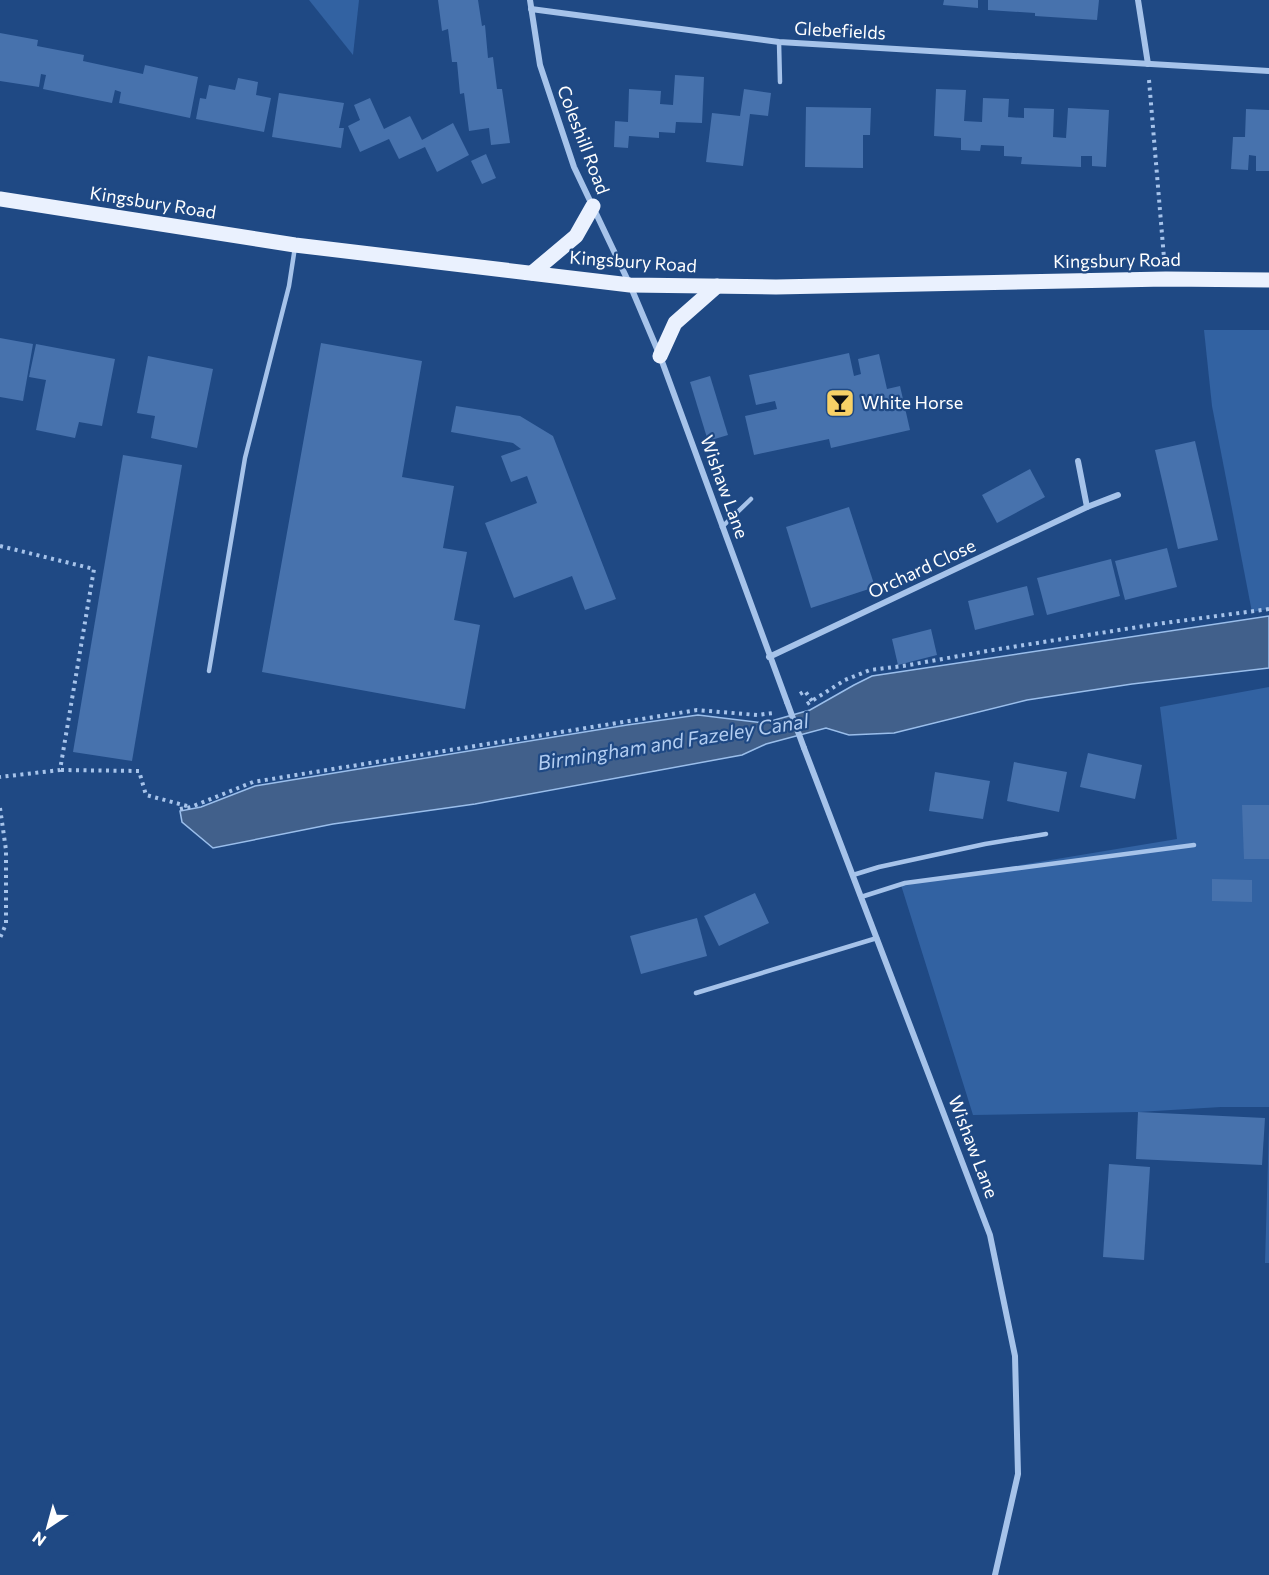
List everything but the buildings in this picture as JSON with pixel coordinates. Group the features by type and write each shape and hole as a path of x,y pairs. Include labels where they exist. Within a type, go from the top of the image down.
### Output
{"main road":[{"name":"Kingsbury Road","path":"0,199 295,245 630,285 800,286 1166,279 1269,280"},
{"path":"532,273 576,236 592,206"},
{"path":"660,356 675,323 717,286"}],"street":[{"name":"Coleshill Road","path":"530,0 540,65 574,167 630,285"},
{"path":"1138,0 1148,64"},
{"name":"Glebefields","path":"531,9 779,42 1269,71"},
{"name":"Wishaw Lane","path":"630,285 660,356 804,748 990,1235 1015,1356 1018,1474 995,1575"},
{"path":"1078,461 1087,507"},
{"name":"Orchard Close","path":"770,657 1087,507 1118,495"}],"lane":[{"path":"779,42 780,82"},
{"path":"209,671 245,458 289,286 295,245"},
{"path":"722,527 751,499"},
{"path":"853,875 879,867 985,844 1046,834"},
{"path":"861,897 905,883 1194,845"},
{"path":"696,993 877,938"}],"path":[{"path":"1148,64 1166,279"},
{"path":"0,546 94,569 60,770"},
{"path":"803,707 845,680 870,670 1269,609"},
{"path":"805,691 812,701"},
{"path":"180,809 191,807 253,782 697,710 757,715 778,712"},
{"path":"0,777 60,770 139,771 146,795 191,807"},
{"path":"0,808 6,850 6,924 0,938"}],"shaded area":[{"path":"309,0 359,0 353,55"},
{"path":"1204,330 1269,330 1269,609 1252,612 1212,406"},
{"path":"1269,687 1269,1107 973,1115 901,885 1177,839 1160,707"},
{"path":"1269,1127 1269,1263 1265,1263"}],"water":[{"name":"Birmingham and Fazeley Canal","path":"1269,616 1269,668 1132,684 1027,700 894,733 849,735 826,728 766,744 742,755 475,804 333,824 213,848 182,822 180,811 201,807 255,786 698,715 764,723 810,710 872,676"}],"place":[{"name":"White Horse","path":"840,403"}]}
